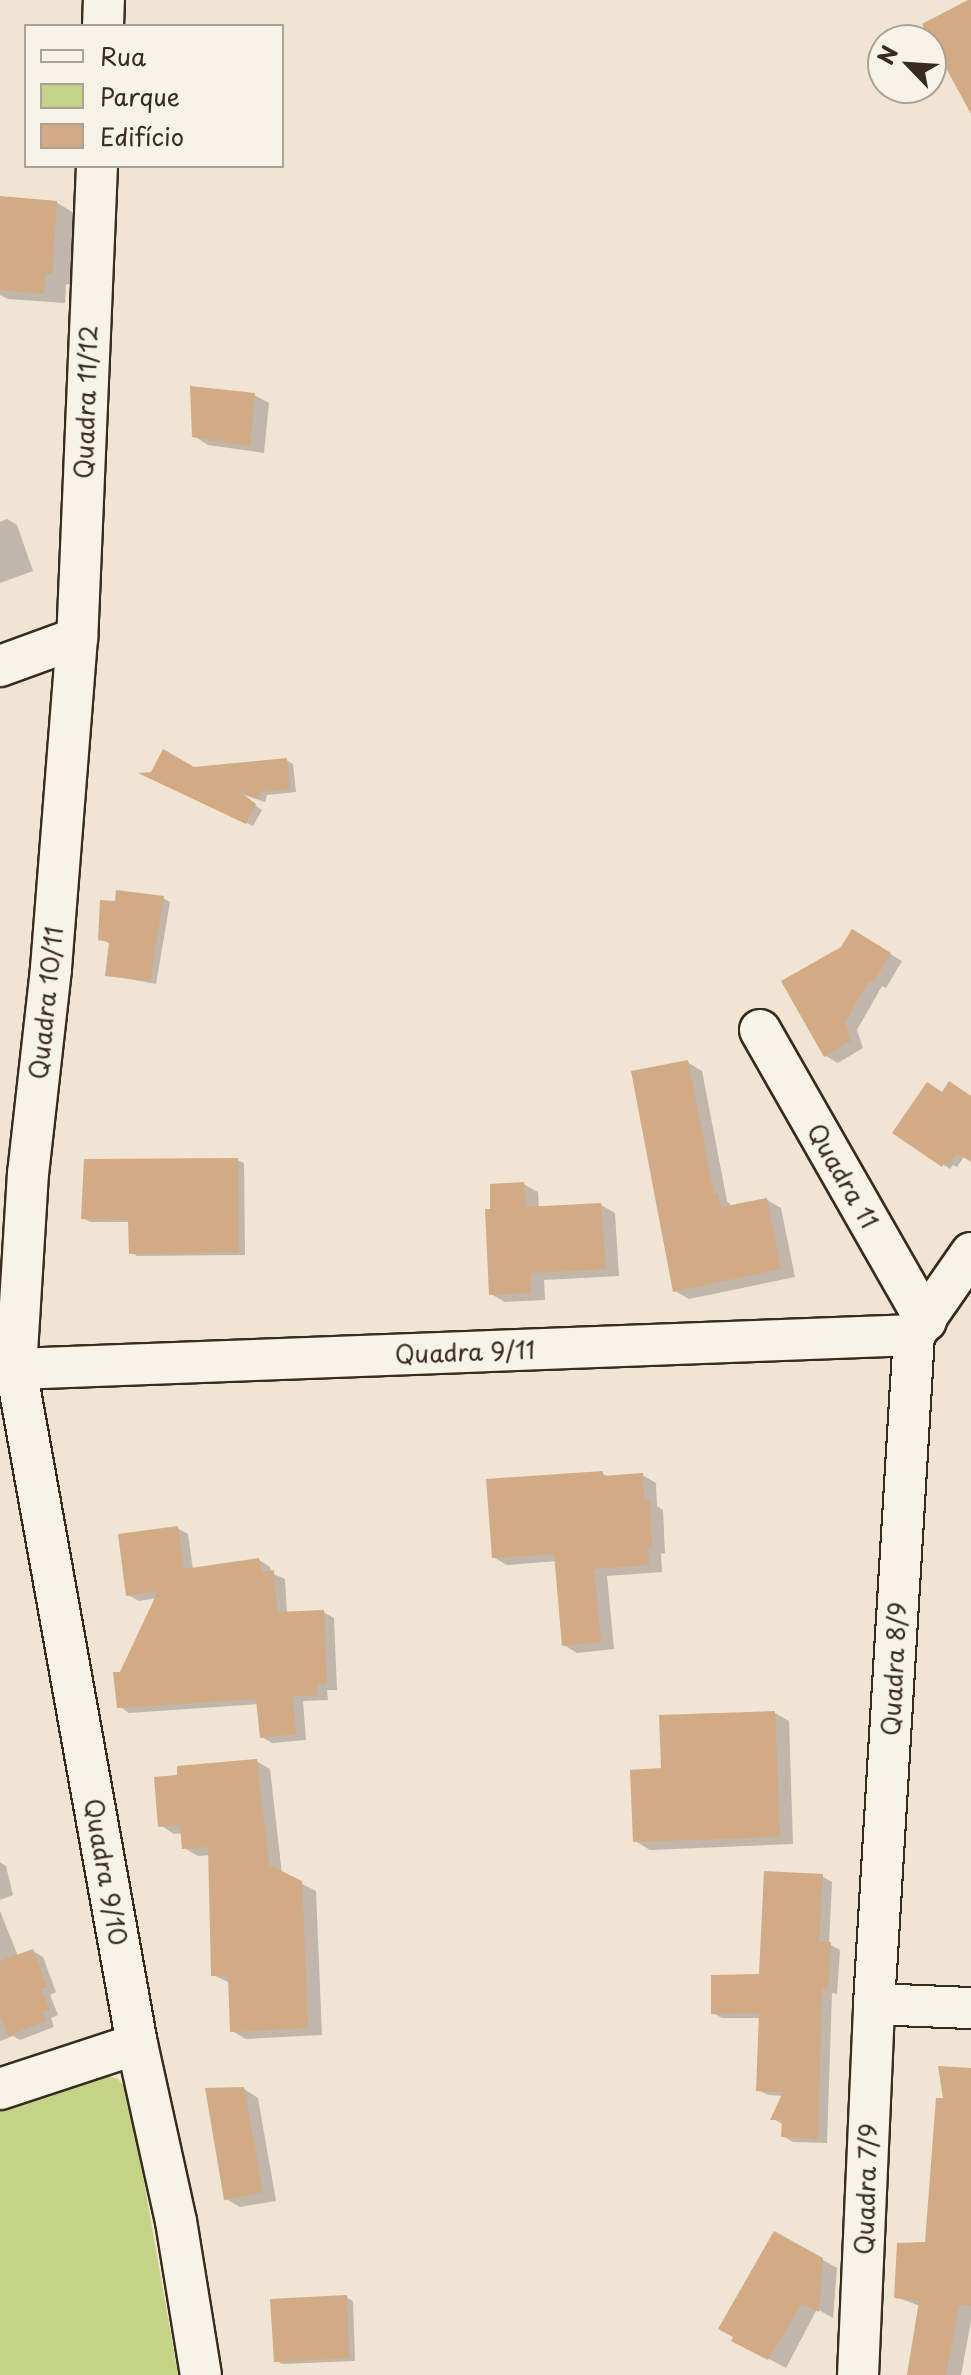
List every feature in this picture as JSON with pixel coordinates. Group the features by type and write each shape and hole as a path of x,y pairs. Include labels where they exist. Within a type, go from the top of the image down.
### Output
{"street":[{"path":"103,24 104,0"},
{"name":"Quadra 11/12","path":"77,638 97,168"},
{"path":"0,666 77,638"},
{"name":"Quadra 10/11","path":"8,1372 51,969 77,638"},
{"name":"Quadra 11","path":"760,1030 920,1328"},
{"path":"920,1328 971,1253"},
{"name":"Quadra 9/11","path":"8,1372 920,1328"},
{"name":"Quadra 8/9","path":"874,2004 920,1328"},
{"name":"Quadra 9/10","path":"8,1372 137,2044 176,2221 201,2375"},
{"path":"874,2004 971,2008"},
{"name":"Quadra 7/9","path":"858,2375 874,2004"},
{"path":"0,2089 137,2044"}],"green space":[{"path":"104,2075 118,2079 128,2091 178,2375 0,2375 0,2112"}],"building":[{"path":"971,0 971,114 947,70 947,24 922,24"},
{"path":"0,196 57,201 52,274 46,274 44,294 0,290"},
{"path":"190,386 255,393 250,446 192,437"},
{"path":"163,749 194,767 287,758 290,789 261,792 257,799 239,791 256,804 246,824 138,773 151,772"},
{"path":"116,890 164,896 150,981 105,976 109,942 98,940 100,900 115,901"},
{"path":"852,929 891,953 873,983 869,981 845,1022 851,1041 824,1057 781,981 841,947"},
{"path":"688,1060 714,1194 718,1194 721,1207 767,1198 781,1269 673,1292 631,1071"},
{"path":"949,1081 971,1096 971,1162 957,1153 949,1165 945,1162 942,1167 892,1133 927,1082 942,1092"},
{"path":"238,1158 239,1252 129,1254 128,1220 81,1219 84,1159"},
{"path":"524,1182 526,1207 601,1203 606,1269 531,1273 531,1293 489,1295 485,1209 490,1209 490,1184"},
{"path":"603,1471 603,1476 643,1473 644,1500 650,1500 652,1547 648,1547 649,1565 594,1569 601,1642 562,1646 554,1554 492,1558 486,1479"},
{"path":"178,1526 184,1569 259,1558 262,1572 274,1570 277,1612 324,1610 327,1684 317,1685 318,1695 293,1696 296,1734 260,1738 256,1699 117,1708 113,1672 120,1672 158,1591 126,1596 118,1534"},
{"path":"775,1711 780,1837 633,1842 630,1770 661,1768 659,1715"},
{"path":"257,1759 269,1865 302,1881 308,2028 230,2032 228,1976 211,1976 208,1847 182,1849 180,1825 158,1827 154,1777 177,1775 177,1766"},
{"path":"764,1871 823,1874 819,1942 831,1942 828,1989 822,1989 818,2139 781,2137 782,2120 770,2120 783,2092 756,2091 759,2013 711,2014 711,1975 759,1974"},
{"path":"33,1949 47,1987 41,1989 50,2010 42,2012 46,2021 8,2036 0,2014 0,1961"},
{"path":"938,2066 971,2068 971,2306 959,2305 946,2375 907,2375 919,2301 894,2298 897,2243 925,2242 936,2098 943,2098"},
{"path":"244,2087 263,2193 224,2200 205,2088"},
{"path":"774,2231 823,2258 819,2312 802,2303 768,2360 731,2341 733,2337 718,2329"},
{"path":"347,2295 349,2358 274,2362 270,2299"}]}
